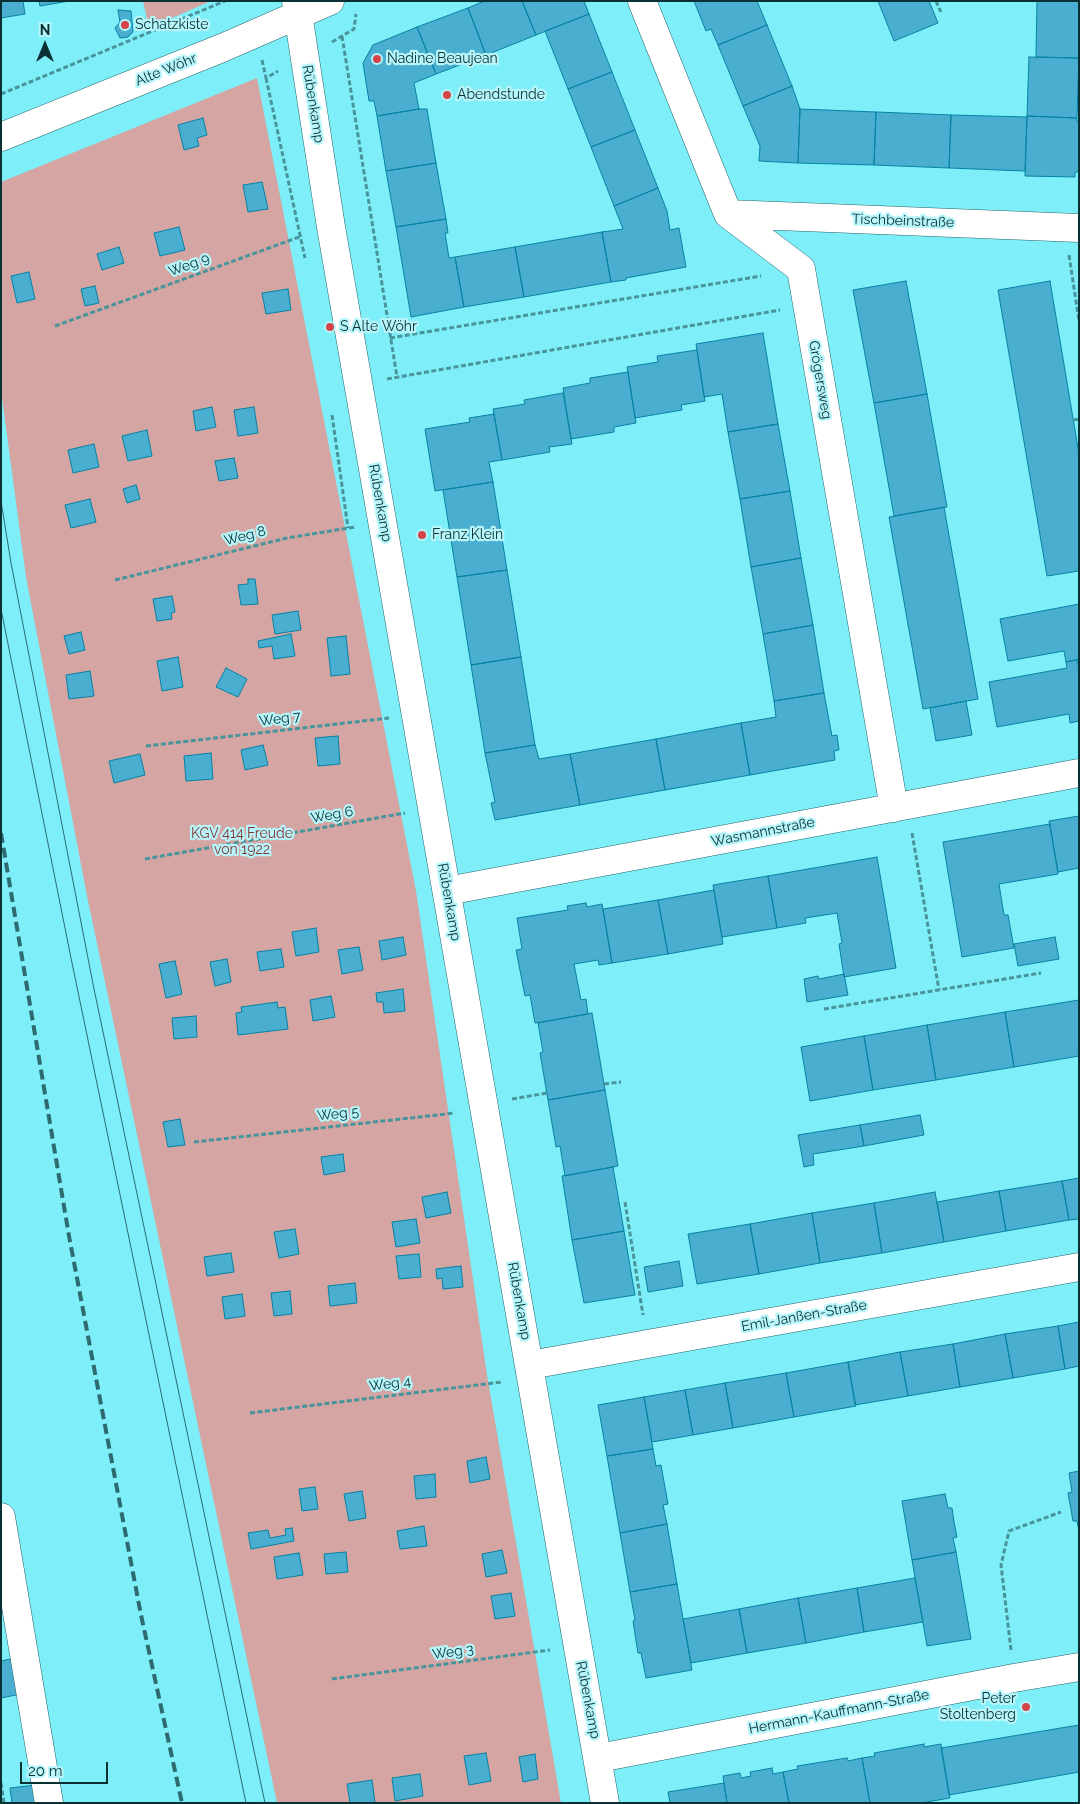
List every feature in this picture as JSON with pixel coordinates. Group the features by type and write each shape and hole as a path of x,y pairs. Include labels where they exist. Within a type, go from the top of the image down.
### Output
{"street":[{"name":"Alte Wöhr","path":"1,137 222,48 297,8 330,1"},
{"path":"642,1 728,214 801,269"},
{"name":"Rübenkamp","path":"297,8 331,227 577,1646 599,1758 605,1803"},
{"name":"Tischbeinstraße","path":"728,214 1072,227"},
{"name":"Grögersweg","path":"801,269 901,806"},
{"name":"Wasmannstraße","path":"447,892 1079,773"},
{"name":"Emil-Janßen-Straße","path":"531,1372 647,1344 1079,1267"},
{"path":"1,1517 49,1803"},
{"name":"Hermann-Kauffmann-Straße","path":"599,1758 1079,1667"}],"path":[{"path":"1,94 226,1"},
{"path":"936,1 941,12"},
{"path":"336,39 354,29 356,12"},
{"path":"342,36 397,378"},
{"path":"262,60 306,266"},
{"path":"266,78 281,70"},
{"name":"Weg 9","path":"55,326 300,236 331,227"},
{"path":"1072,227 1079,321"},
{"path":"390,338 801,269"},
{"path":"359,384 807,306"},
{"path":"331,411 348,528"},
{"path":"1073,420 1079,419"},
{"name":"Weg 8","path":"114,580 287,538 383,522"},
{"name":"Weg 7","path":"146,746 417,715"},
{"path":"901,806 938,990"},
{"name":"Weg 6","path":"146,859 433,809"},
{"path":"824,1009 1041,973"},
{"path":"604,1084 620,1082"},
{"name":"Weg 5","path":"194,1142 485,1107 547,1093"},
{"path":"625,1202 647,1344"},
{"name":"Weg 4","path":"250,1413 531,1372"},
{"path":"1014,1678 1001,1565 1009,1531 1061,1512"},
{"name":"Weg 3","path":"332,1679 577,1646"},
{"path":"1,1782 4,1803"}],"green space":[{"path":"143,1 211,1 149,28"},
{"name":"KGV 414 Freude von 1922","path":"257,78 416,891 487,1375 561,1803 277,1803 87,896 26,577 1,390 1,182"}],"building":[{"path":"1,1 23,1 25,14 1,18"},
{"path":"39,1 69,1 40,6"},
{"path":"484,1 522,1 536,35 486,55 468,8"},
{"path":"522,1 584,1 589,14 536,35"},
{"path":"694,1 757,1 767,25 718,45 711,29 706,31"},
{"path":"878,1 929,1 938,23 894,41"},
{"path":"1037,1 1079,1 1079,58 1036,57"},
{"path":"468,8 486,55 436,74 417,27"},
{"name":"Schatzkiste","path":"118,10 131,11 133,32 128,37 120,38 115,28 120,22"},
{"path":"589,14 612,72 568,89 545,31"},
{"path":"767,25 792,86 743,106 718,45"},
{"path":"417,27 436,74 414,83 419,109 377,116 374,101 369,101 363,63 373,45"},
{"path":"1029,57 1079,58 1077,118 1027,116"},
{"path":"612,72 635,130 591,147 568,89"},
{"path":"792,86 800,109 798,163 759,161 760,146 743,106"},
{"path":"427,109 436,163 386,171 377,116"},
{"path":"800,109 876,112 874,165 798,163"},
{"path":"876,112 951,115 949,168 874,165"},
{"path":"951,115 1027,117 1025,171 949,168"},
{"path":"1027,116 1077,118 1077,121 1079,121 1079,172 1075,172 1075,177 1025,176"},
{"path":"203,118 207,135 197,138 199,146 184,150 178,125"},
{"path":"635,130 658,188 614,206 591,147"},
{"path":"436,163 446,219 396,227 386,171"},
{"path":"262,182 268,209 248,212 243,185"},
{"path":"658,188 667,211 670,230 679,228 686,267 611,282 602,232 623,229 614,206"},
{"path":"446,219 448,233 445,233 449,258 455,257 464,307 411,317 396,227"},
{"path":"179,227 185,250 160,256 154,233"},
{"path":"602,232 611,282 524,297 515,247"},
{"path":"119,247 124,263 102,270 97,254"},
{"path":"515,247 524,297 464,307 455,257"},
{"path":"29,272 35,299 17,303 11,276"},
{"path":"906,281 927,394 874,403 853,290"},
{"path":"1050,281 1079,454 1079,571 1047,576 998,290"},
{"path":"95,286 99,303 85,306 81,289"},
{"path":"288,289 291,310 266,314 262,293"},
{"path":"763,333 778,424 728,432 722,394 704,397 696,344"},
{"path":"697,350 705,401 681,405 682,410 635,418 627,367 658,362 657,356"},
{"path":"628,372 636,423 614,427 614,432 571,439 563,388 590,383 590,378"},
{"path":"563,393 572,444 549,447 550,452 502,460 493,409 525,404 524,400"},
{"path":"927,394 947,507 894,516 874,403"},
{"path":"212,407 216,427 196,431 193,411"},
{"path":"254,407 258,433 238,436 234,410"},
{"path":"494,414 502,460 489,462 493,482 435,491 425,429 470,422 469,418"},
{"path":"778,424 790,491 740,499 728,432"},
{"path":"147,430 152,456 128,461 122,436"},
{"path":"94,444 99,467 73,473 68,450"},
{"path":"234,458 238,478 219,481 215,461"},
{"path":"493,482 507,570 457,577 443,490"},
{"path":"136,485 140,499 127,503 123,489"},
{"path":"790,491 801,558 751,567 740,499"},
{"path":"90,499 96,522 71,528 65,505"},
{"path":"944,507 978,699 923,709 889,517"},
{"path":"801,558 813,625 763,634 751,567"},
{"path":"507,570 521,657 471,665 457,577"},
{"path":"248,579 255,579 258,604 241,605 238,585 248,584"},
{"path":"172,596 175,612 171,613 172,619 157,621 153,599"},
{"path":"1079,604 1079,659 1066,662 1064,651 1008,661 1000,619"},
{"path":"298,611 301,630 275,634 272,615"},
{"path":"813,625 824,693 774,701 763,634"},
{"path":"81,632 85,650 69,654 64,636"},
{"path":"291,634 295,656 274,659 272,646 259,648 258,641"},
{"path":"346,636 350,674 331,676 327,638"},
{"path":"178,657 183,687 162,691 157,661"},
{"path":"521,657 535,745 485,753 471,665"},
{"path":"1077,660 1079,668 1079,721 1070,723 1069,714 997,727 989,682 1067,668 1066,662"},
{"path":"226,668 247,679 238,697 216,687"},
{"path":"90,671 94,696 69,699 66,675"},
{"path":"824,693 832,736 837,735 839,750 834,751 835,760 750,775 741,723 776,717 774,701"},
{"path":"966,701 972,735 936,741 930,708"},
{"path":"741,723 750,775 665,790 656,739"},
{"path":"338,736 340,764 318,766 315,738"},
{"path":"656,739 665,790 580,805 570,754"},
{"path":"263,745 268,765 245,770 241,750"},
{"path":"535,745 539,759 570,754 580,805 495,820 491,803 495,802 485,753"},
{"path":"211,753 213,779 186,781 184,756"},
{"path":"140,754 145,775 114,783 109,761"},
{"path":"1079,816 1079,868 1058,872 1049,821"},
{"path":"1050,824 1058,874 999,884 1004,915 1008,915 1014,948 962,957 943,842"},
{"path":"877,857 896,968 844,977 839,944 842,943 837,913 805,918 806,923 777,928 768,876"},
{"path":"768,876 777,928 722,937 713,885"},
{"path":"714,890 723,944 668,954 658,900"},
{"path":"658,900 668,954 612,963 603,909"},
{"path":"586,903 587,907 602,904 612,963 599,965 598,960 574,964 581,1000 586,999 588,1014 535,1023 530,995 525,996 516,950 522,949 517,918 568,910 567,906"},
{"path":"316,928 319,952 296,956 292,932"},
{"path":"403,937 406,955 382,960 379,941"},
{"path":"1055,937 1059,959 1018,966 1014,944"},
{"path":"359,947 363,970 342,974 338,950"},
{"path":"281,949 284,967 260,971 257,952"},
{"path":"227,959 231,982 215,986 210,962"},
{"path":"175,961 182,994 166,998 159,964"},
{"path":"844,974 848,995 807,1002 804,979 818,976 819,979"},
{"path":"403,989 405,1011 384,1013 383,1002 377,1002 376,993"},
{"path":"331,996 335,1017 313,1021 310,1000"},
{"path":"1079,1000 1079,1056 1014,1067 1005,1012"},
{"path":"277,1002 278,1008 285,1007 288,1029 238,1035 236,1013 242,1012 241,1007"},
{"path":"1005,1012 1014,1067 936,1080 927,1025"},
{"path":"592,1013 605,1090 548,1100 540,1053 543,1052 538,1023"},
{"path":"196,1016 197,1037 174,1039 172,1018"},
{"path":"927,1025 936,1080 873,1090 864,1036"},
{"path":"864,1036 873,1090 810,1101 801,1047"},
{"path":"605,1090 618,1166 565,1176 560,1146 556,1147 548,1100"},
{"path":"920,1115 924,1135 864,1146 860,1125"},
{"path":"180,1119 185,1145 168,1147 163,1122"},
{"path":"860,1125 864,1146 813,1154 814,1165 804,1167 798,1135"},
{"path":"343,1154 345,1171 324,1175 321,1157"},
{"path":"613,1167 624,1231 572,1240 562,1176"},
{"path":"1079,1178 1079,1219 1069,1220 1062,1181"},
{"path":"1062,1181 1069,1220 1006,1231 999,1191"},
{"path":"999,1191 1006,1231 944,1242 937,1202"},
{"path":"447,1192 451,1213 426,1218 422,1197"},
{"path":"935,1192 944,1242 882,1253 874,1203"},
{"path":"874,1203 882,1253 820,1263 812,1213"},
{"path":"812,1213 820,1263 759,1274 750,1224"},
{"path":"416,1219 420,1243 396,1247 392,1222"},
{"path":"750,1224 759,1274 697,1284 688,1234"},
{"path":"295,1229 299,1254 279,1258 274,1232"},
{"path":"624,1231 635,1295 584,1303 572,1240"},
{"path":"231,1253 234,1272 207,1276 204,1257"},
{"path":"419,1254 421,1277 399,1279 396,1256"},
{"path":"679,1261 683,1286 648,1292 644,1267"},
{"path":"461,1266 463,1287 443,1289 442,1278 437,1279 436,1269"},
{"path":"355,1283 357,1303 330,1306 328,1286"},
{"path":"290,1291 292,1314 274,1316 271,1293"},
{"path":"242,1294 245,1316 225,1319 222,1297"},
{"path":"1079,1322 1079,1366 1065,1369 1058,1326"},
{"path":"1058,1326 1065,1369 1013,1378 1005,1334"},
{"path":"1005,1334 1013,1378 960,1387 953,1344"},
{"path":"953,1344 960,1387 908,1396 900,1352"},
{"path":"900,1352 908,1396 855,1405 848,1362"},
{"path":"848,1362 856,1406 794,1417 786,1373"},
{"path":"786,1373 794,1417 733,1428 725,1383"},
{"path":"725,1383 733,1428 693,1435 685,1390"},
{"path":"685,1390 693,1435 652,1442 644,1397"},
{"path":"644,1397 653,1449 607,1456 598,1405"},
{"path":"653,1449 656,1466 661,1465 668,1504 663,1505 667,1524 620,1533 607,1456"},
{"path":"486,1457 490,1479 470,1483 467,1461"},
{"path":"1079,1471 1079,1531 1077,1521 1073,1521 1068,1493 1072,1492 1069,1473"},
{"path":"435,1474 436,1497 416,1499 414,1476"},
{"path":"315,1487 318,1509 302,1511 299,1489"},
{"path":"362,1491 366,1518 349,1521 344,1494"},
{"path":"945,1494 948,1508 952,1508 957,1537 953,1538 956,1552 912,1560 902,1501"},
{"path":"667,1524 677,1584 630,1592 620,1533"},
{"path":"424,1526 427,1546 400,1549 397,1531"},
{"path":"292,1528 294,1541 251,1549 248,1533 268,1530 270,1538 286,1535 285,1529"},
{"path":"502,1550 507,1573 486,1577 482,1554"},
{"path":"346,1552 348,1572 326,1574 324,1554"},
{"path":"956,1552 971,1639 927,1646 912,1560"},
{"path":"299,1553 303,1575 277,1579 274,1557"},
{"path":"915,1578 923,1622 864,1632 857,1588"},
{"path":"677,1584 692,1670 646,1678 641,1653 638,1653 630,1592"},
{"path":"857,1588 864,1632 806,1643 798,1598"},
{"path":"511,1593 515,1616 495,1619 491,1596"},
{"path":"798,1598 806,1643 747,1653 739,1609"},
{"path":"739,1609 747,1653 691,1663 683,1619"},
{"path":"15,1658 21,1694 1,1698 1,1661"},
{"path":"1079,1725 1079,1772 949,1795 941,1748"},
{"path":"924,1744 924,1747 941,1744 950,1798 921,1803 870,1803 862,1758 875,1756 874,1753"},
{"path":"486,1753 491,1781 469,1785 464,1756"},
{"path":"535,1754 538,1779 523,1782 519,1757"},
{"path":"847,1758 848,1761 862,1758 870,1803 789,1803 783,1772 798,1769 797,1766"},
{"path":"772,1768 773,1774 783,1772 789,1803 727,1803 723,1776 740,1773 741,1778 751,1776 750,1772"},
{"path":"420,1774 423,1796 395,1801 392,1778"},
{"path":"372,1780 375,1803 350,1803 347,1784"},
{"path":"724,1783 727,1803 670,1803 668,1792"},
{"path":"35,1785 38,1803 12,1803 10,1788"}],"tram line":[{"path":"1,501 11,563 94,989 265,1803"},
{"path":"1,609 71,958 246,1803"}],"railway":[{"path":"1,833 69,1236 141,1615 182,1803"}],"place":[{"name":"Schatzkiste","path":"125,25"},
{"name":"Nadine Beaujean","path":"377,59"},
{"name":"Abendstunde","path":"447,95"},
{"name":"S Alte Wöhr","path":"330,327"},
{"name":"Franz Klein","path":"422,535"},
{"name":"Peter Stoltenberg","path":"1026,1707"}]}
